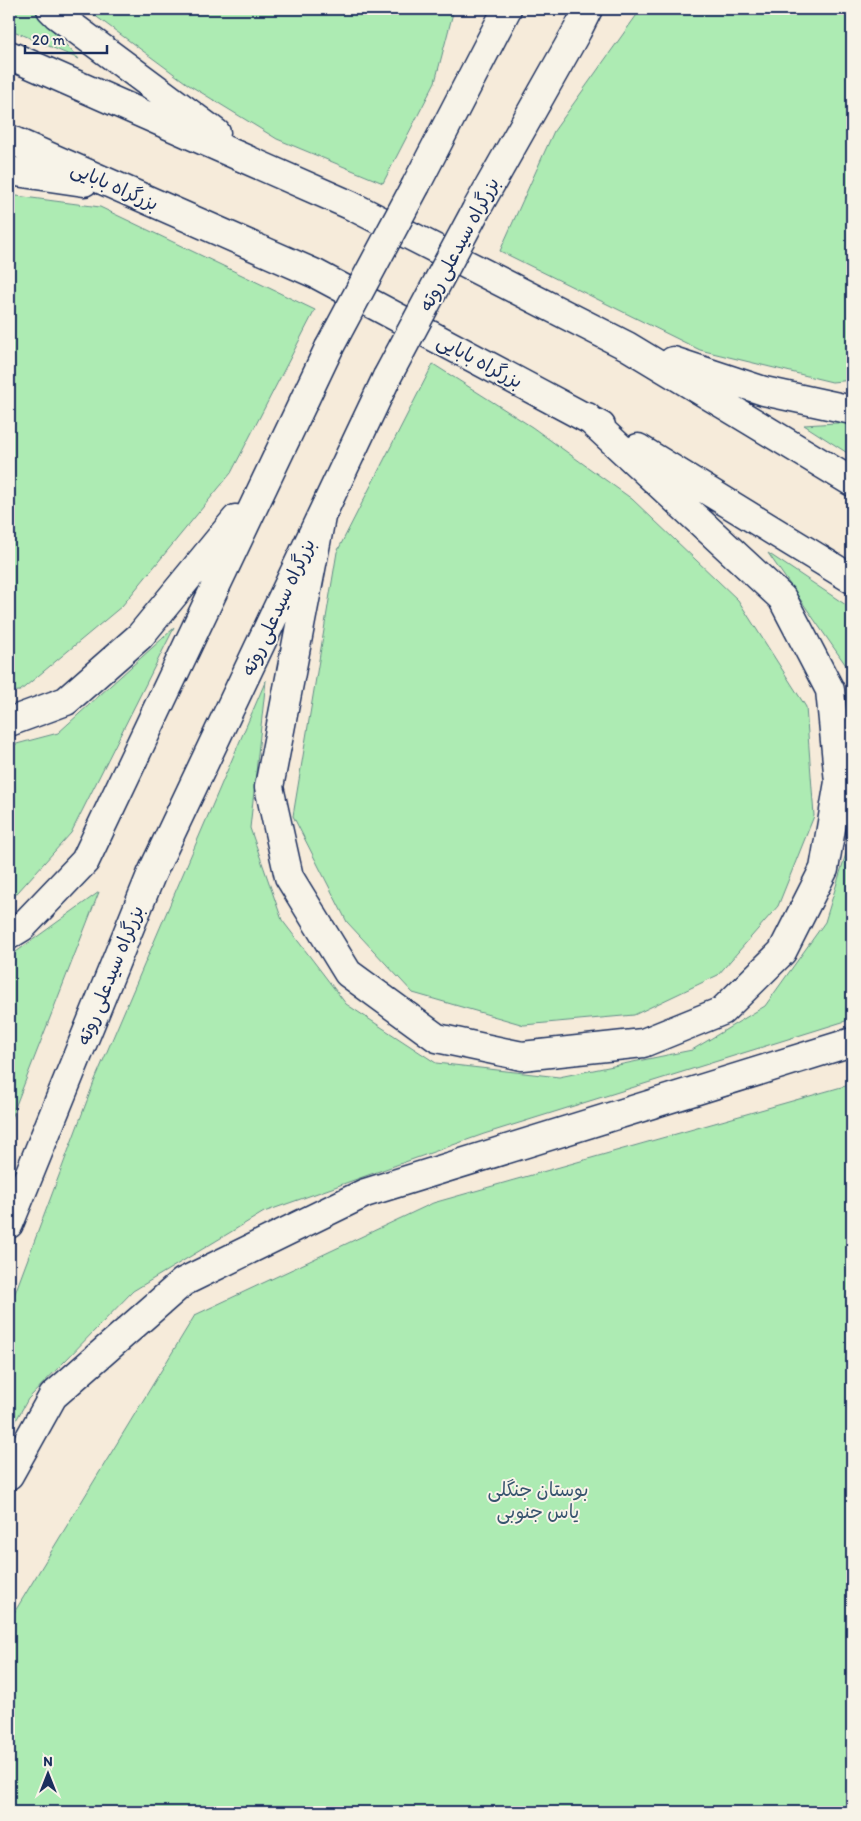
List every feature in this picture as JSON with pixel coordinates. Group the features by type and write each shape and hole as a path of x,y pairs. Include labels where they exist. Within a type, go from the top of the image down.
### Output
{"highway":[{"path":"51,9 255,162"},
{"path":"469,81 486,9"},
{"path":"9,935 22,926 85,861 329,348 416,185 506,9"},
{"name":"بزرگراه سیدعلی روته","path":"9,1224 150,876 387,377 476,210 583,20 598,9"},
{"path":"9,55 350,205 627,346 852,482"},
{"name":"بزرگراه بابایی","path":"9,139 316,274 586,417 852,579"},
{"path":"9,171 118,187"},
{"path":"627,346 764,391 852,410"},
{"path":"321,517 270,788 289,877 348,973 438,1038 522,1056 643,1043 722,1011 782,952 824,869 839,782 830,690 782,598 586,417"},
{"path":"9,722 66,701 140,636 264,485"},
{"path":"9,1475 53,1396 183,1282 365,1193 852,1042"}],"green space":[{"path":"9,9 33,9 79,59 9,29"},
{"path":"86,9 454,9 435,82 383,183 277,139 189,85"},
{"path":"641,9 852,9 852,380 832,382 700,350 500,251 554,131"},
{"path":"9,195 100,207 315,310 231,473 122,606 20,691 9,692"},
{"path":"433,364 532,427 632,499 738,600 806,707 814,816 778,906 718,975 634,1015 524,1025 413,993 347,922 293,816 337,552"},
{"path":"852,422 852,456 804,425"},
{"path":"768,553 852,609 852,674"},
{"path":"174,628 71,833 9,902 9,746 58,733"},
{"path":"266,680 250,828 282,920 346,1004 436,1063 559,1077 692,1050 765,1006 825,922 852,834 852,1019 484,1134 264,1212 133,1291 28,1399 9,1433 9,1309 94,1082"},
{"path":"99,892 9,1123 9,957"},
{"name":"بوستان جنگلی یاس جنوبی","path":"852,1084 852,1812 9,1812 9,1621 195,1315 433,1203"}]}
